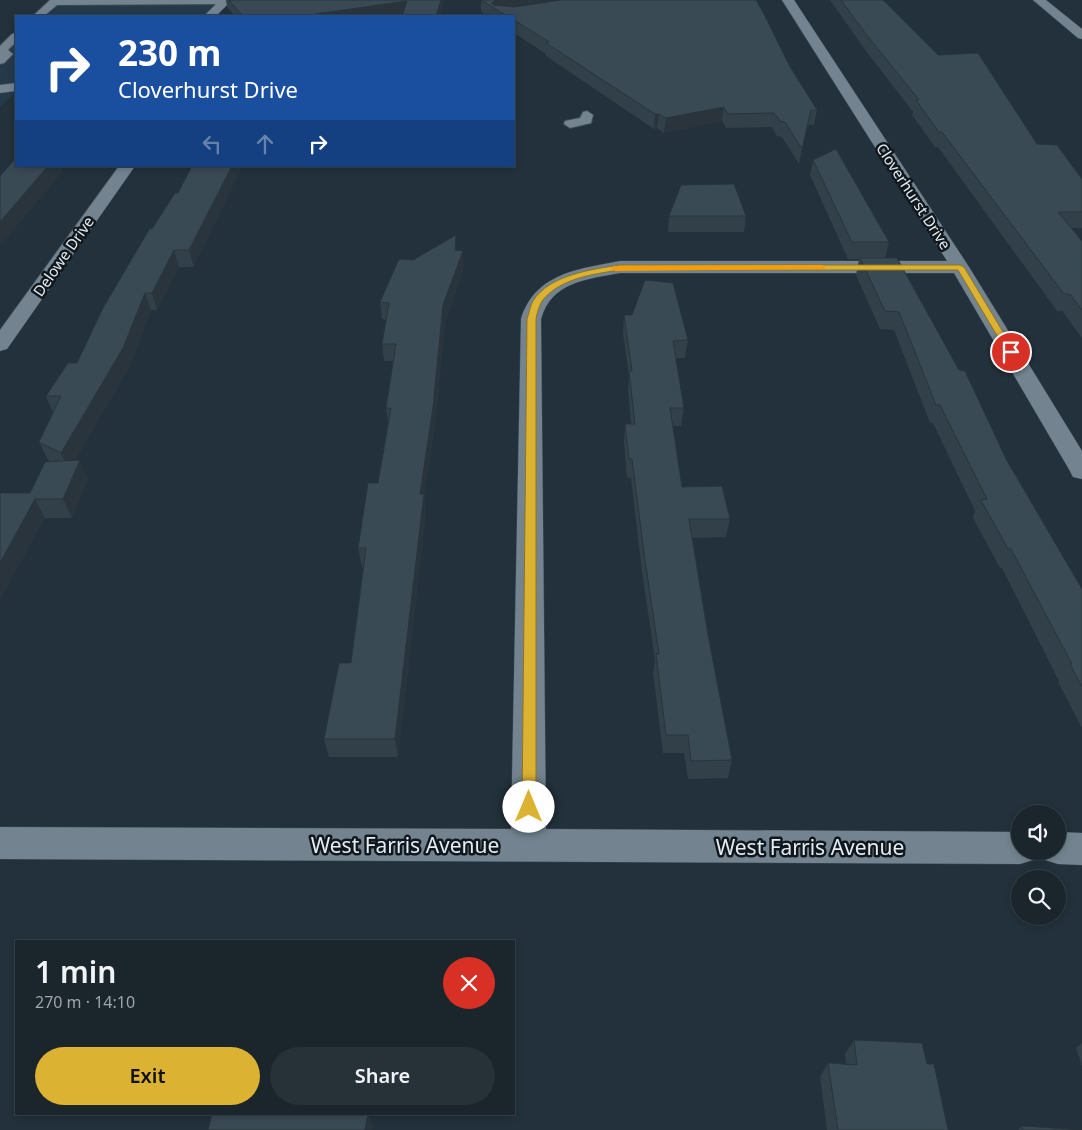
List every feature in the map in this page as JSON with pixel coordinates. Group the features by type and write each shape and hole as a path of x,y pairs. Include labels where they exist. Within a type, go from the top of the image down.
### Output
{"street":[{"path":"211,15 225,0"},
{"name":"Cloverhurst Drive","path":"788,0 960,267 1082,471"},
{"path":"1039,0 1082,34"},
{"path":"0,89 15,87"},
{"name":"Delowe Drive","path":"0,345 126,167"},
{"path":"528,846 532,319 537,302 551,288 582,274 620,267 960,267"},
{"name":"West Farris Avenue","path":"0,843 1011,848"},
{"path":"1066,848 1082,848"}],"lane":[{"path":"39,15 54,2 225,0"},
{"path":"0,61 7,54 2,50 15,37"},
{"path":"570,124 580,123 586,120 587,116"}],"shaded area":[{"path":"55,0 225,0 211,15 35,15"},
{"path":"15,31 15,93 0,107 0,43"}],"building":[{"path":"229,0 441,0 436,15 402,15 407,1 308,15 242,15"},
{"path":"481,0 496,0 492,3 493,5 514,7 561,0 756,0 789,65 817,110 811,110 802,149 785,122 780,121 774,113 728,114 724,107 666,118 655,114 546,43 549,42 515,21 515,15 505,15"},
{"path":"841,0 883,0 938,55 978,53 1037,144 1057,145 1082,179 1082,212 1058,212 1082,241 1082,310 1070,294 1064,294 942,132 939,132 916,100 919,100"},
{"path":"836,149 889,242 852,242 813,160"},
{"path":"15,159 15,167 47,167 0,222 0,176"},
{"path":"191,167 231,167 189,250 174,250 152,293 145,293 123,348 61,453 39,442 61,396 46,396 68,363 77,363 103,308 150,228 152,229 175,193 178,193"},
{"path":"734,184 746,216 669,216 681,185"},
{"path":"456,235 455,250 463,251 443,305 433,407 420,494 424,494 395,739 324,739 339,663 351,663 366,548 358,548 368,483 378,483 391,408 386,408 396,344 382,344 389,303 380,302 399,259 413,260"},
{"path":"860,258 897,258 959,370 965,371 1006,459 1082,589 1082,687 1070,664 1072,664 1011,549 1008,549 981,500 987,499 940,405 936,405 899,312 885,311"},
{"path":"645,280 673,283 688,340 673,341 684,408 670,408 682,487 722,486 730,519 689,519 708,635 732,760 691,761 688,735 666,735 656,654 659,654 632,459 629,459 625,424 635,424 629,371 632,371 624,315 632,315"},
{"path":"80,460 63,499 35,499 0,563 0,493 30,493 45,462"},
{"path":"854,1040 922,1043 927,1064 934,1064 948,1130 838,1130 828,1063 857,1065"},
{"path":"212,1115 368,1115 365,1130 208,1130"},
{"path":"1022,1126 1082,1130 1023,1130"}],"slow traffic":[{"path":"615,268 822,267"}],"route":[{"path":"529,807 532,319 537,302 551,288 582,274 620,267 960,267 1011,352"}]}
